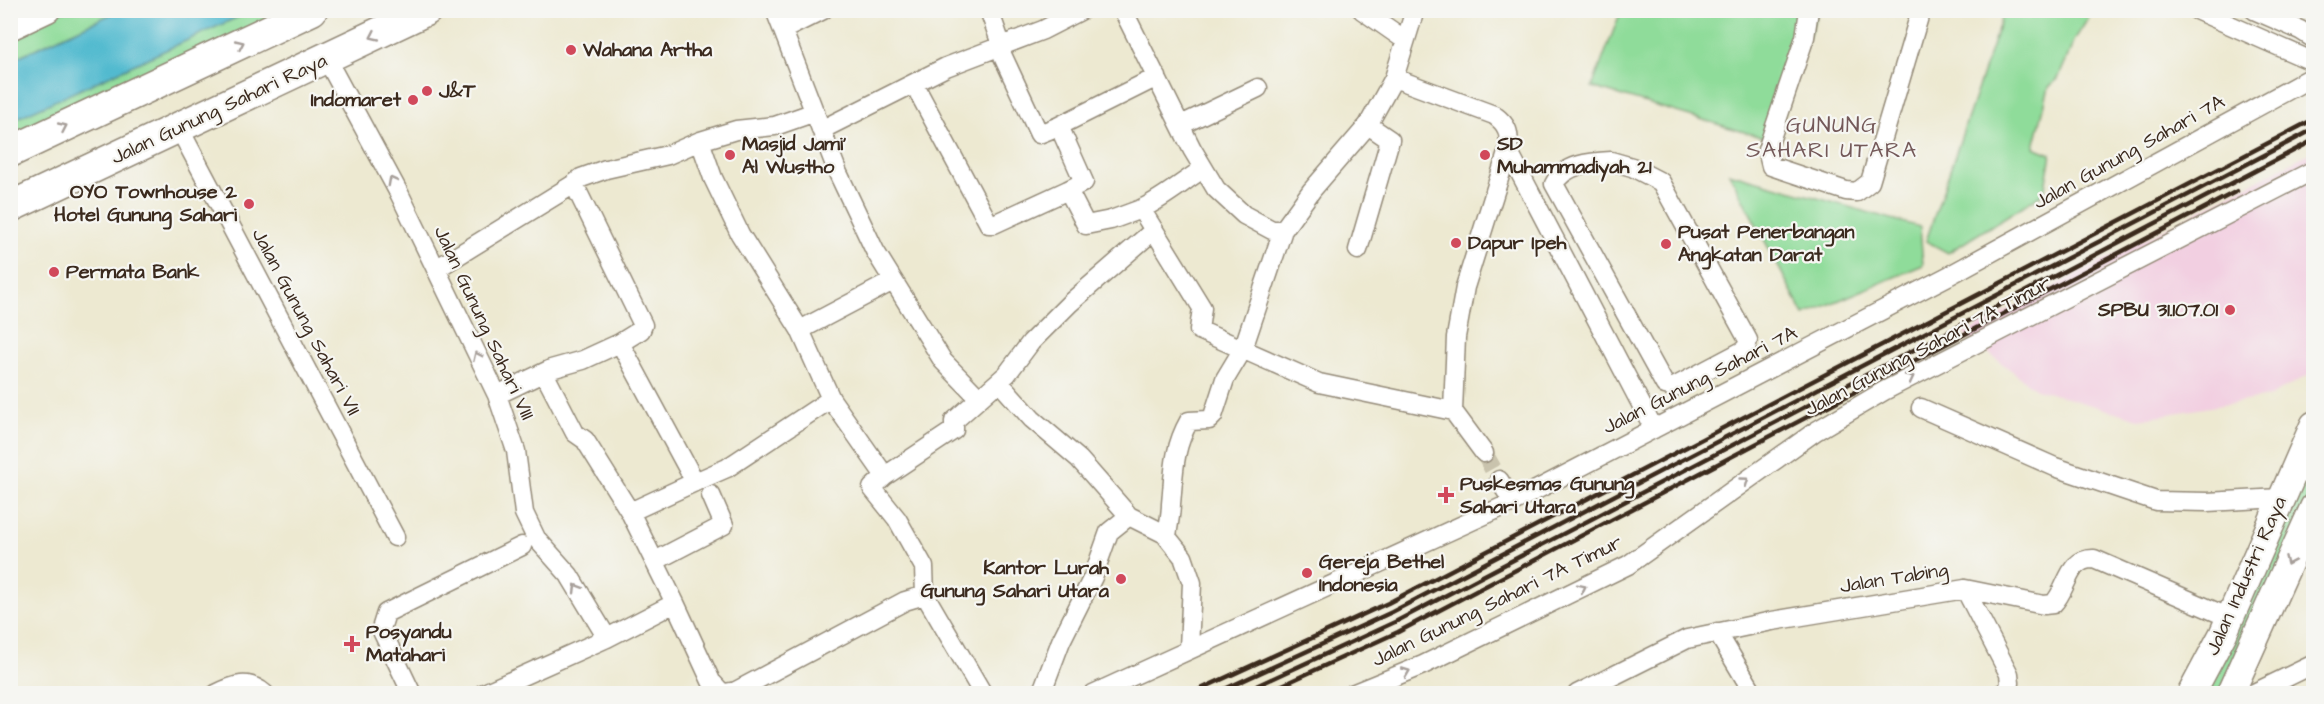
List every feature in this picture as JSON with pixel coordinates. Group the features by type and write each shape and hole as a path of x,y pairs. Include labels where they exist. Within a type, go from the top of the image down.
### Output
{"main road":[{"path":"10,152 312,10"},
{"name":"Jalan Gunung Sahari Raya","path":"10,207 427,10"},
{"name":"Jalan Industri Raya","path":"2191,693 2230,618 2313,425"},
{"name":"Jalan Industri Raya","path":"2230,693 2313,507"}],"street":[{"path":"10,28 48,10"},
{"path":"775,10 838,173 875,251 943,361 979,398"},
{"path":"784,29 823,10"},
{"path":"988,10 1001,48 1039,134 1157,77"},
{"path":"821,130 946,67 1001,48 1082,10"},
{"path":"1123,10 1203,169 1229,204 1272,230 1283,230"},
{"path":"1362,10 1405,40"},
{"path":"1190,648 1192,583 1183,557 1167,539 1172,472 1188,423 1191,419 1211,418 1225,379 1243,349 1283,230 1312,190 1368,125 1394,78 1415,10"},
{"path":"1809,10 1805,36 1767,150 1768,160 1771,166 1845,191 1857,192 1870,182 1921,10"},
{"path":"2196,10 2310,57"},
{"path":"2254,10 2301,30 2313,39"},
{"name":"Jalan Gunung Sahari VIII","path":"326,58 436,269 497,395 516,451 524,513 536,538 569,575 607,638"},
{"name":"Jalan Gunung Sahari 7A","path":"1093,693 1513,502 1950,275 2313,76"},
{"path":"1394,78 1494,115 1504,122 1510,133 1508,150 1465,287 1456,337 1453,411 1484,453"},
{"path":"914,84 988,224 994,224 1083,182 1059,126"},
{"path":"1181,125 1258,88"},
{"path":"436,269 581,178 606,169 669,155 700,141 736,130 775,126 815,112"},
{"path":"1358,250 1390,140 1368,125"},
{"name":"Jalan Gunung Sahari VII","path":"179,128 395,537"},
{"path":"700,141 713,178 740,234 800,330 831,399 885,476"},
{"path":"1508,150 1654,429"},
{"path":"1611,161 1632,167 1661,182 1748,340 1746,349 1707,369 1674,387 1665,385 1554,184 1559,176 1570,168 1611,161"},
{"path":"1068,190 1088,226 1141,209 1165,198 1169,191 1203,169"},
{"name":"Jalan Gunung Sahari 7A Timur","path":"1352,693 1423,665 1629,565 1816,431 1884,391 2313,170"},
{"path":"497,395 544,373 583,360 621,343 641,330 643,326 574,184"},
{"path":"1141,209 1202,308 1198,329 1319,383 1453,411"},
{"path":"983,693 925,595 924,567 897,519 872,488 885,476 954,430 954,421 999,382 1031,342 1070,303 1153,231"},
{"path":"800,330 893,281"},
{"path":"621,343 695,482"},
{"path":"1707,369 1720,395"},
{"path":"544,373 575,433 585,440 630,512 711,681 722,693 736,691 905,601 925,595"},
{"path":"999,382 1032,418 1079,459 1129,516 1167,535"},
{"path":"630,512 727,468 831,399"},
{"path":"1921,408 2055,467 2156,501 2207,502 2281,498"},
{"path":"1499,480 1513,502"},
{"path":"655,561 724,525 725,522 711,495"},
{"path":"1041,693 1061,641 1093,577 1109,532 1129,516"},
{"path":"412,693 381,629 386,613 522,546"},
{"name":"Jalan Tabing","path":"1577,693 1687,639 1717,632 1965,589 2053,604 2059,597 2074,565 2083,559 2094,559 2230,618"},
{"path":"1965,589 2009,674 2008,690 2001,693"},
{"path":"482,693 607,638 675,603"},
{"path":"1717,632 1754,693"},
{"path":"2252,693 2313,664"},
{"path":"216,693 242,684 250,685 265,693"}],"shaded area":[{"path":"2313,151 2313,372 2269,397 2139,419 2036,389 1963,334"}],"green space":[{"path":"48,11 118,11 11,60 10,28"},
{"path":"251,11 312,11 11,151 10,121"},
{"path":"1621,11 1818,11 1771,140 1592,87"},
{"path":"2004,11 2093,11 2075,39 2058,79 2049,87 2034,147 2051,154 2044,193 1948,253 1926,241"},
{"path":"1729,173 1920,227 1923,265 1804,315"},
{"path":"2313,425 2313,508 2230,693 2190,694"}],"water":[{"path":"118,11 251,11 11,121 11,60"}],"tunnel":[{"path":"1484,453 1499,480"}],"railway":[{"path":"1190,694 1388,603 2314,119"},
{"path":"1214,694 1392,612 2314,129"},
{"path":"1239,694 1397,621 2314,140"},
{"path":"1263,694 1398,632 2237,191"}],"place":[{"name":"Wahana Artha","path":"571,50"},
{"name":"J&T","path":"427,91"},
{"name":"Indomaret","path":"413,100"},
{"name":"Masjid Jami' Al Wustho","path":"730,155"},
{"name":"SD Muhammadiyah 21","path":"1485,155"},
{"name":"OYO Townhouse 2 Hotel Gunung Sahari","path":"249,204"},
{"name":"Dapur Ipeh","path":"1456,243"},
{"name":"Pusat Penerbangan Angkatan Darat","path":"1666,244"},
{"name":"Permata Bank","path":"54,272"},
{"name":"SPBU 31.107.01","path":"2230,310"},
{"name":"Puskesmas Gunung Sahari Utara","path":"1446,495"},
{"name":"Gereja Bethel Indonesia","path":"1307,573"},
{"name":"Kantor Lurah Gunung Sahari Utara","path":"1121,579"},
{"name":"Posyandu Matahari","path":"352,644"}],"district":[{"name":"GUNUNG SAHARI UTARA","path":"1832,138"}]}
